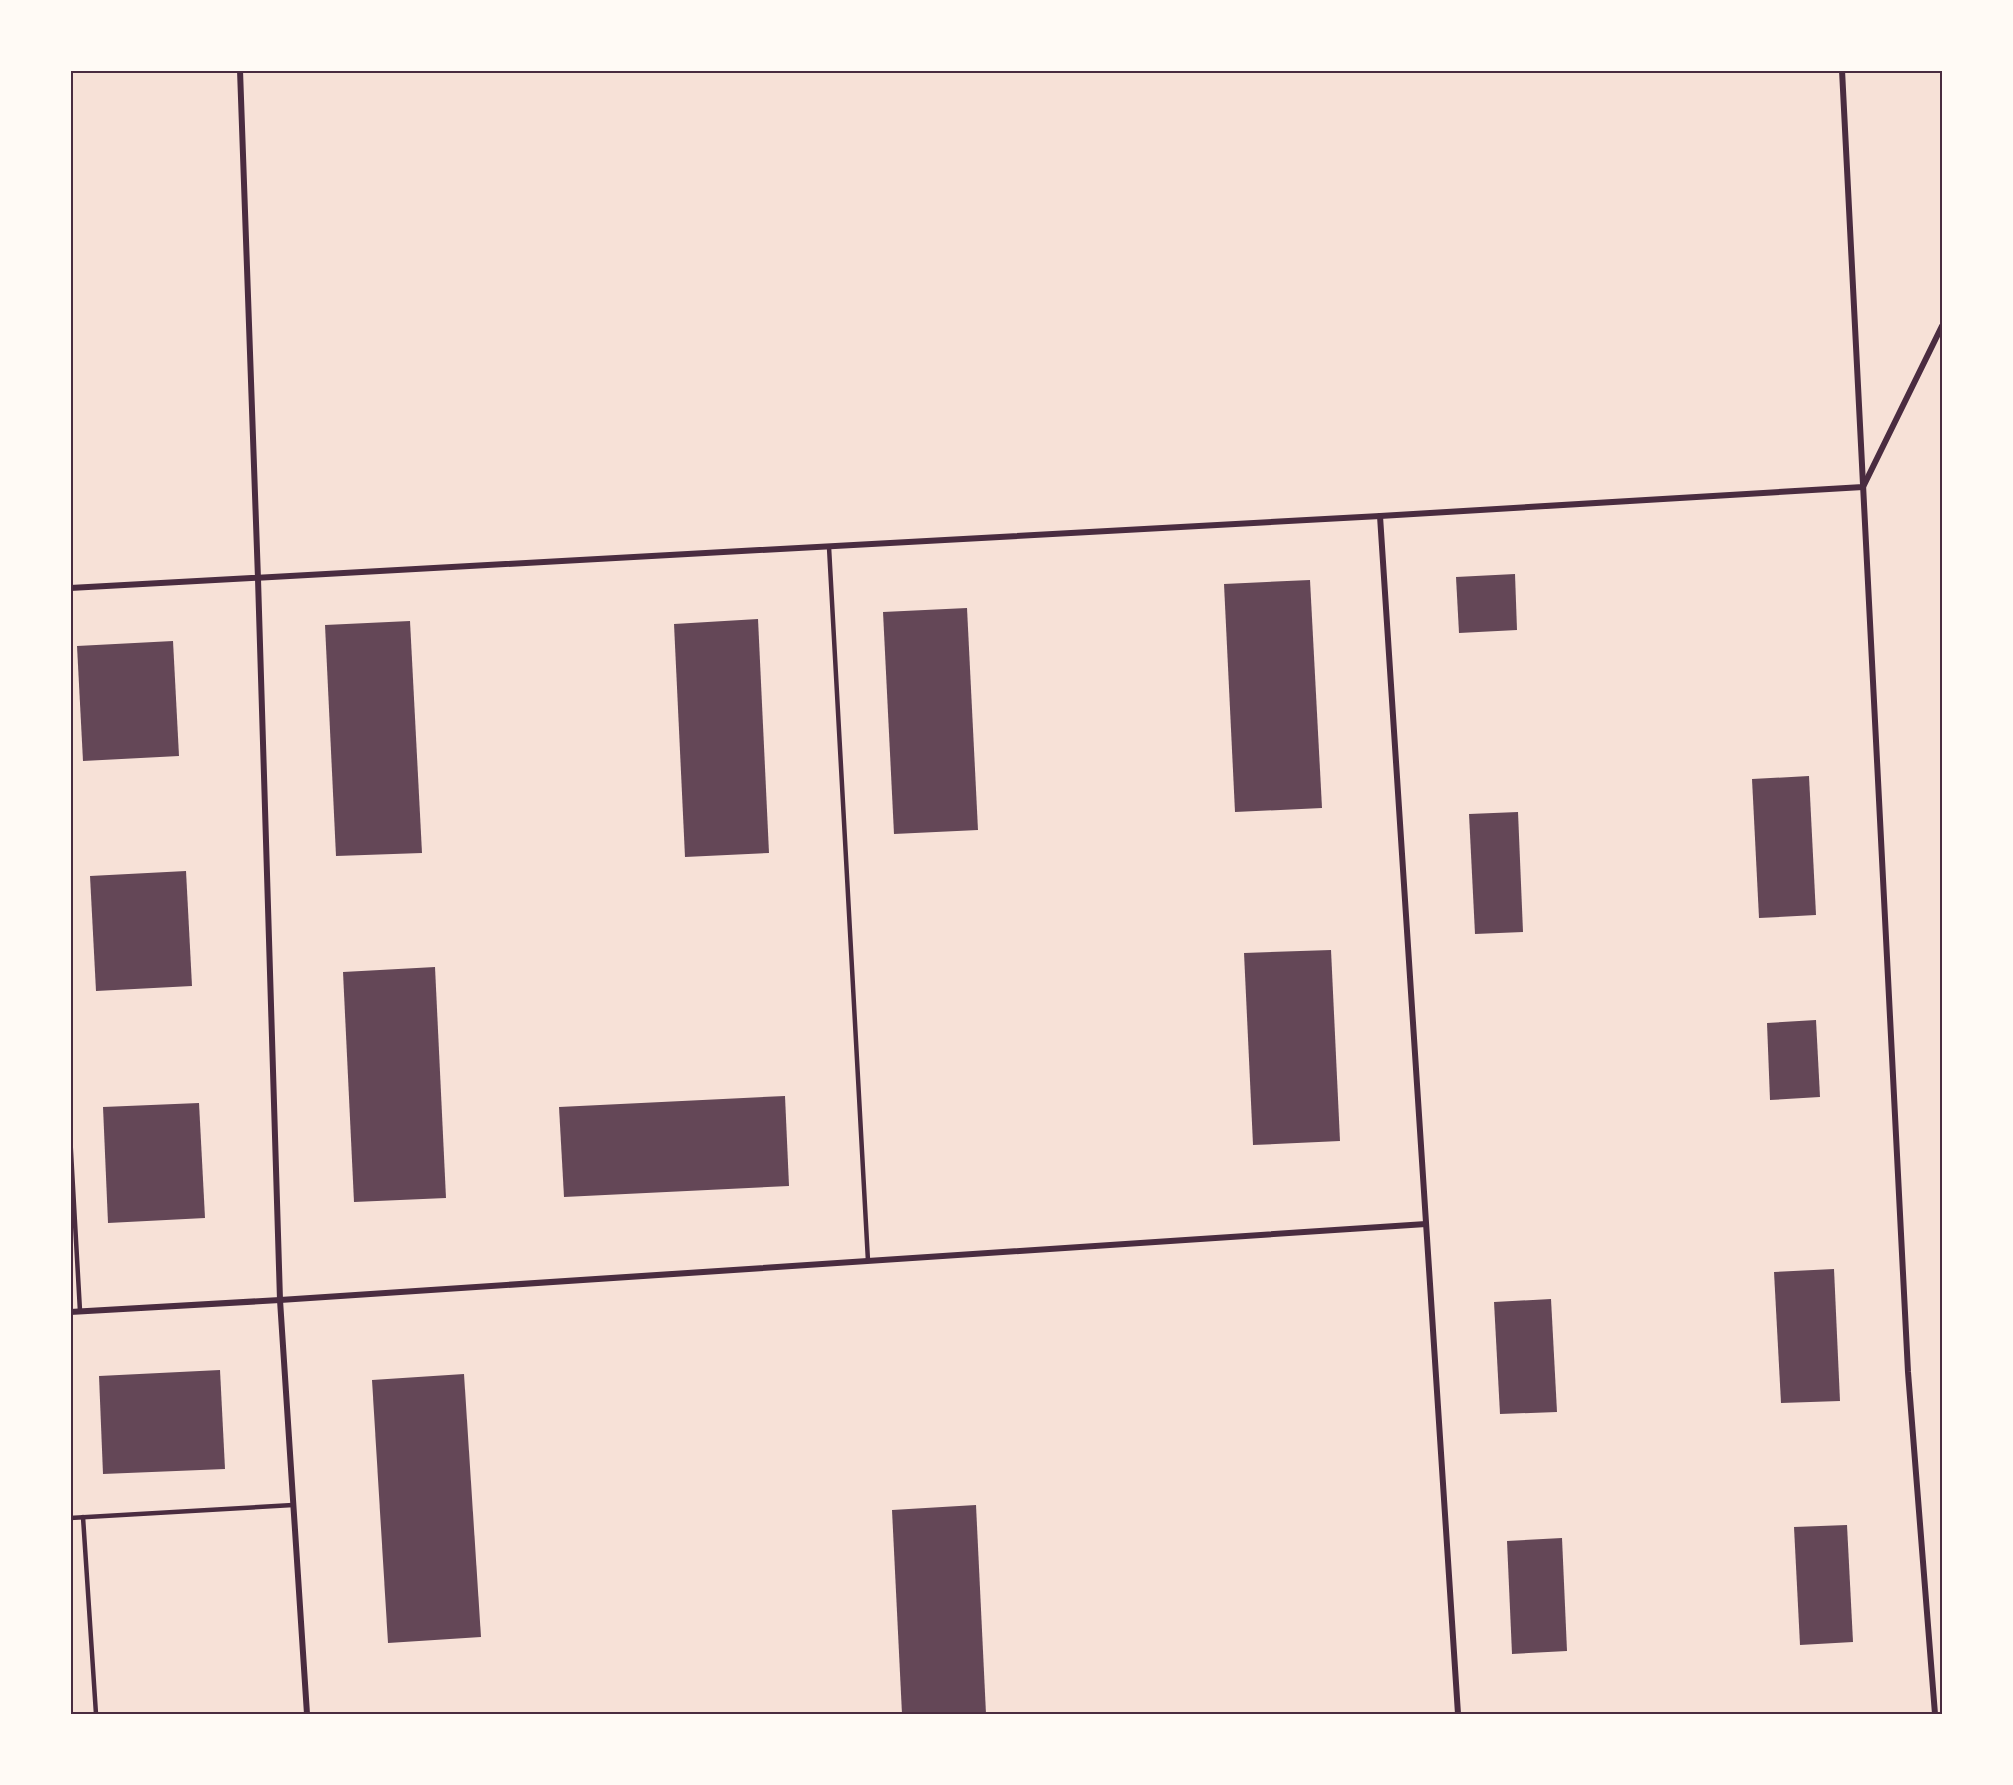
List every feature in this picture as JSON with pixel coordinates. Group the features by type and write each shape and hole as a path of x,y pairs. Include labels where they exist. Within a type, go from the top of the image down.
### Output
{"street":[{"path":"240,70 280,1300 307,1714"},
{"path":"1842,70 1907,1360 1935,1714"},
{"path":"1863,487 1942,326"},
{"path":"70,588 1863,487"},
{"path":"1380,516 1458,1714"},
{"path":"70,1312 1426,1224"}],"lane":[{"path":"829,547 868,1261"},
{"path":"70,1134 80,1311"},
{"path":"70,1518 293,1505"},
{"path":"83,1517 96,1714"}],"building":[{"path":"1515,574 1517,630 1459,633 1456,577"},
{"path":"1310,580 1322,808 1235,812 1224,584"},
{"path":"967,608 978,830 894,834 883,612"},
{"path":"758,619 769,853 685,857 674,624"},
{"path":"410,621 422,853 336,856 325,625"},
{"path":"173,641 179,756 83,761 77,646"},
{"path":"1809,776 1816,915 1759,918 1752,779"},
{"path":"1518,812 1523,932 1475,934 1469,814"},
{"path":"186,871 192,986 96,991 90,876"},
{"path":"1331,950 1340,1141 1253,1145 1244,953"},
{"path":"435,967 446,1198 354,1202 343,972"},
{"path":"1816,1020 1820,1097 1770,1100 1767,1023"},
{"path":"785,1096 789,1186 564,1197 559,1107"},
{"path":"199,1103 205,1218 108,1223 103,1107"},
{"path":"1834,1269 1840,1401 1781,1403 1774,1272"},
{"path":"1551,1299 1557,1412 1500,1414 1494,1302"},
{"path":"220,1370 225,1469 103,1474 99,1376"},
{"path":"464,1374 481,1637 388,1643 372,1380"},
{"path":"976,1505 986,1714 902,1714 892,1510"},
{"path":"1847,1525 1853,1642 1800,1645 1794,1527"},
{"path":"1562,1538 1567,1651 1512,1654 1507,1541"}]}
